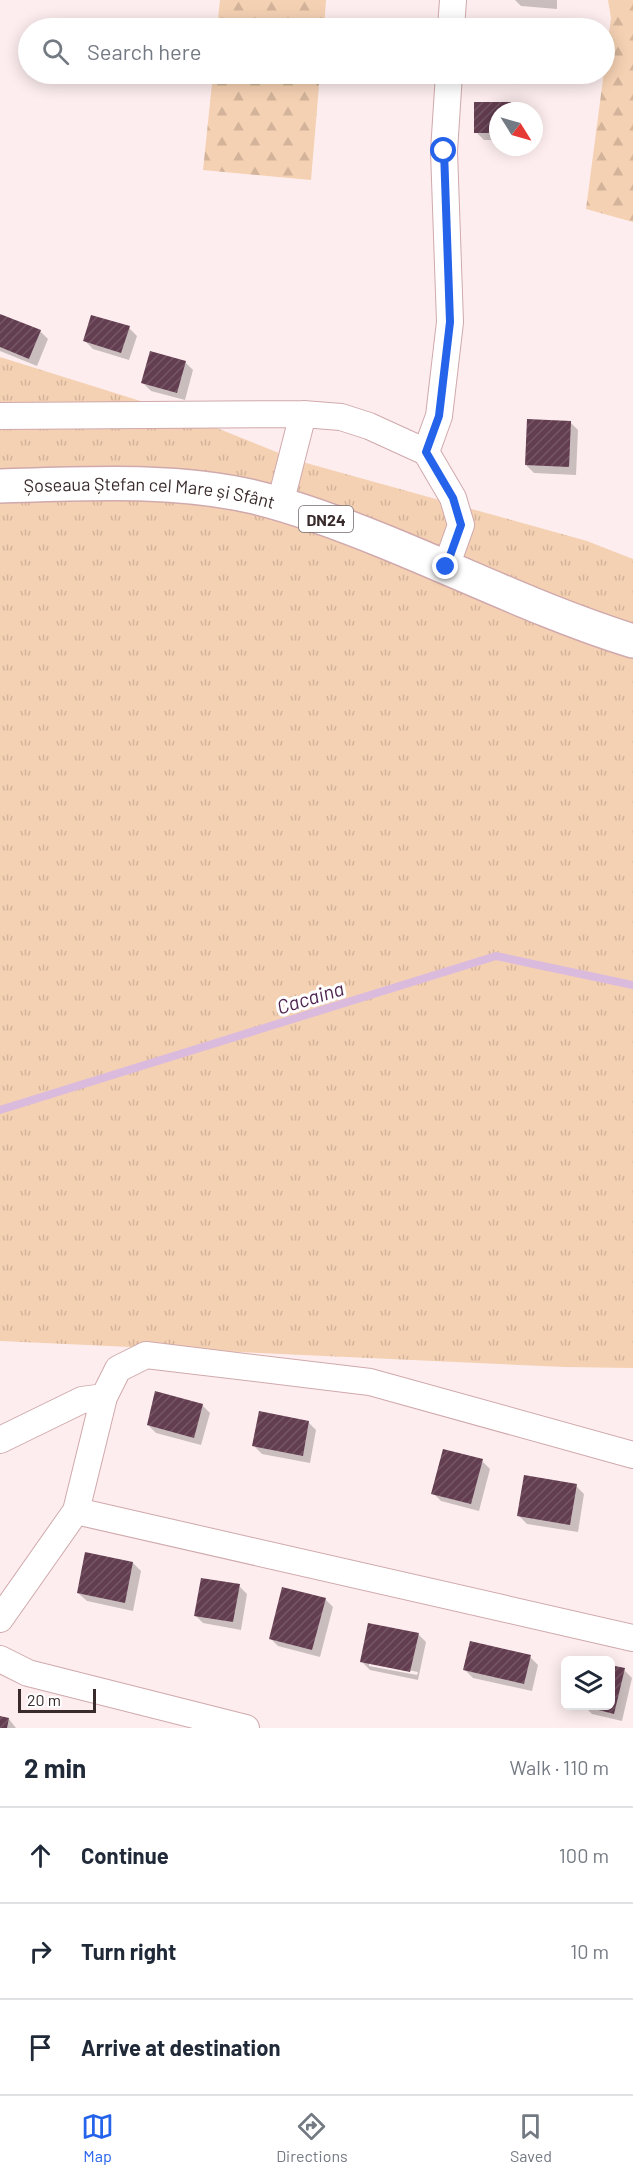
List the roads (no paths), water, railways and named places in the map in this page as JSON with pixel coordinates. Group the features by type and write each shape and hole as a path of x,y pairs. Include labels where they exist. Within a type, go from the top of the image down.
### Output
{"highway":[{"name":"Șoseaua Ștefan cel Mare și Sfânt","path":"0,486 87,484 177,486 216,490 280,504 334,521 554,612 633,641"}],"street":[{"path":"452,18 453,0"},
{"path":"426,452 439,416 450,322 444,151 448,84"},
{"path":"280,504 303,414"},
{"path":"0,416 303,414 341,417 360,423 426,452 453,498 461,525 446,567"},
{"path":"0,1619 76,1511 104,1397 118,1369 146,1355 370,1382 633,1455"},
{"path":"0,1440 82,1400 104,1397"},
{"path":"76,1511 633,1638"},
{"path":"0,1659 28,1672 246,1728"}],"waterway":[{"name":"Cacaina","path":"0,1110 496,956 633,985"}]}
